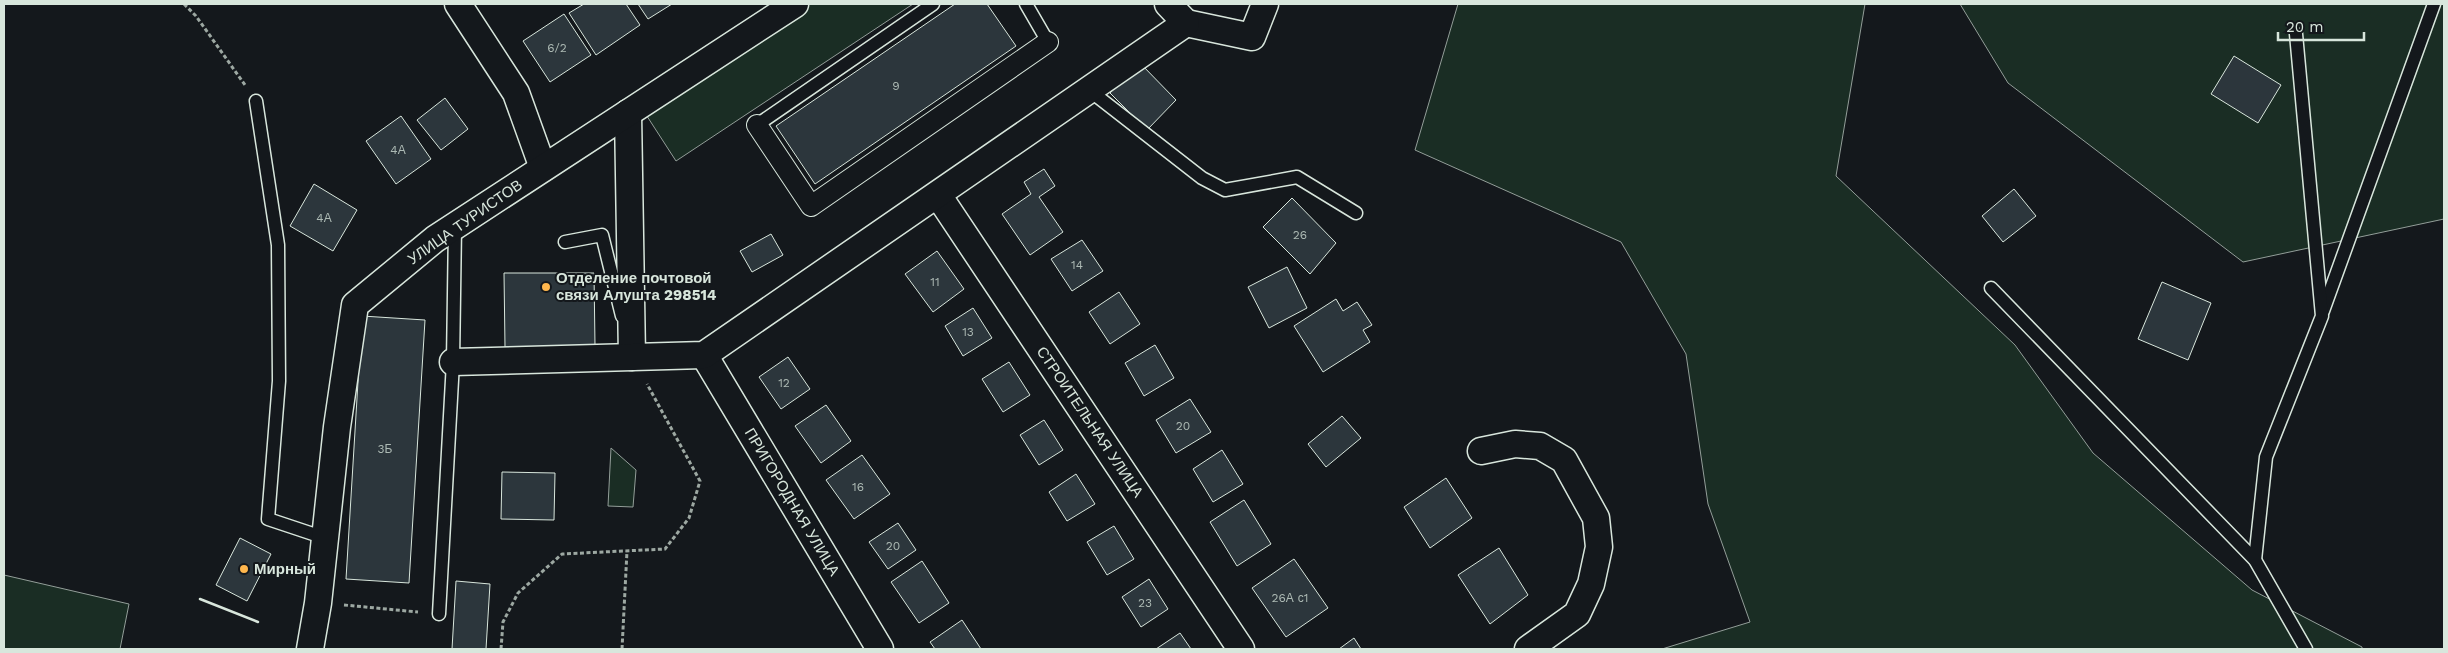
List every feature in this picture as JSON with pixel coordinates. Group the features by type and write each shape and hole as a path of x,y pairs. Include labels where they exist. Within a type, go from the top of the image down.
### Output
{"street":[{"path":"458,4 484,40 516,93 543,168"},
{"name":"УЛИЦА ТУРИСТОВ","path":"310,649 318,603 337,428 355,305 435,239 454,226 795,4"},
{"path":"1168,4 1186,23 1252,38 1265,4"},
{"path":"453,362 704,355 1186,23"},
{"path":"757,125 811,206 1048,42"},
{"path":"628,113 632,357"},
{"name":"СТРОИТЕЛЬНАЯ УЛИЦА","path":"941,193 1242,649"},
{"name":"ПРИГОРОДНАЯ УЛИЦА","path":"704,355 880,649"},
{"path":"1482,451 1515,444 1540,446 1564,460 1596,518 1599,547 1590,584 1577,614 1528,649"}],"lane":[{"path":"757,125 933,4"},
{"path":"1026,4 1048,42"},
{"path":"2255,560 2266,457 2322,316 2434,4"},
{"path":"2296,34 2322,316"},
{"path":"1089,90 1202,178 1225,190 1297,177 1356,213"},
{"path":"256,101 278,245 279,381 268,519 325,538"},
{"path":"438,614 453,362 454,226"},
{"path":"565,242 602,235 632,357"},
{"path":"1991,288 2255,560 2306,649"}],"path":[{"path":"184,4 196,16 256,101"},
{"path":"501,649 502,622 518,593 562,554 665,548 689,518 700,481 632,357"},
{"path":"622,649 626,551"},
{"path":"318,603 438,614"}],"green space":[{"path":"806,4 913,4 676,161 643,110"},
{"path":"1458,4 1865,4 1836,176 2015,345 2093,453 2252,590 2362,647 2362,649 1662,649 1750,622 1708,504 1686,354 1621,242 1415,150"},
{"path":"1960,4 2444,4 2444,219 2243,262 2008,83"},
{"path":"611,448 636,470 633,507 608,506"},
{"path":"4,575 129,604 120,649 4,649"}],"building":[{"path":"584,4 626,4 640,25 596,55 569,13"},
{"path":"638,4 672,4 648,19"},
{"path":"955,4 987,4 1016,46 815,184 776,126"},
{"path":"564,14 591,55 550,82 523,41"},
{"path":"2234,56 2281,85 2258,123 2211,94"},
{"path":"1140,63 1176,100 1147,130 1110,93"},
{"path":"445,98 468,129 441,150 417,120"},
{"path":"401,116 431,159 396,184 366,141"},
{"path":"1044,169 1055,186 1039,197 1063,232 1030,255 1002,214 1031,194 1024,182"},
{"path":"314,184 357,210 333,251 290,226"},
{"path":"2014,189 2036,216 2003,242 1982,216"},
{"path":"1292,198 1336,243 1310,274 1263,227"},
{"path":"771,234 783,255 752,272 740,251"},
{"path":"1082,240 1103,271 1072,291 1051,259"},
{"path":"937,251 964,289 933,312 905,274"},
{"path":"1287,267 1307,308 1269,328 1248,287"},
{"path":"504,273 594,273 595,346 505,347"},
{"path":"2162,282 2211,303 2188,360 2138,339"},
{"path":"1119,292 1140,324 1110,344 1089,312"},
{"path":"1336,299 1343,311 1357,302 1372,325 1363,330 1370,342 1323,372 1294,326"},
{"path":"973,308 992,338 963,356 945,326"},
{"path":"362,316 425,320 409,583 346,579"},
{"path":"1155,345 1174,378 1144,396 1125,363"},
{"path":"788,357 810,389 781,409 759,377"},
{"path":"1009,362 1030,395 1003,412 982,379"},
{"path":"1190,399 1211,432 1176,453 1156,420"},
{"path":"826,405 851,441 821,463 795,426"},
{"path":"1342,416 1361,438 1326,467 1308,444"},
{"path":"1044,420 1063,450 1039,465 1020,435"},
{"path":"1222,450 1243,484 1213,502 1193,469"},
{"path":"862,455 890,494 854,519 826,480"},
{"path":"502,472 555,473 554,520 501,519"},
{"path":"1076,474 1095,504 1067,521 1049,492"},
{"path":"1446,478 1472,518 1430,548 1404,507"},
{"path":"1244,500 1271,544 1237,566 1210,522"},
{"path":"898,523 916,550 888,569 869,542"},
{"path":"1114,526 1134,559 1107,575 1087,542"},
{"name":"Мирный","path":"240,538 271,554 247,601 216,585"},
{"path":"1499,548 1528,595 1490,624 1458,575"},
{"path":"1294,559 1328,608 1286,637 1252,588"},
{"path":"922,561 949,603 919,623 891,582"},
{"path":"1149,579 1168,609 1141,627 1122,597"},
{"path":"456,581 490,584 486,649 452,649"},
{"path":"962,620 981,649 935,649 930,642"},
{"path":"1180,633 1191,649 1156,649"},
{"path":"1354,638 1361,649 1339,649"}],"wall":[{"path":"200,599 258,622"}],"place":[{"name":"Отделение почтовой связи Алушта 298514","path":"546,287"},
{"name":"Мирный","path":"244,569"}]}
